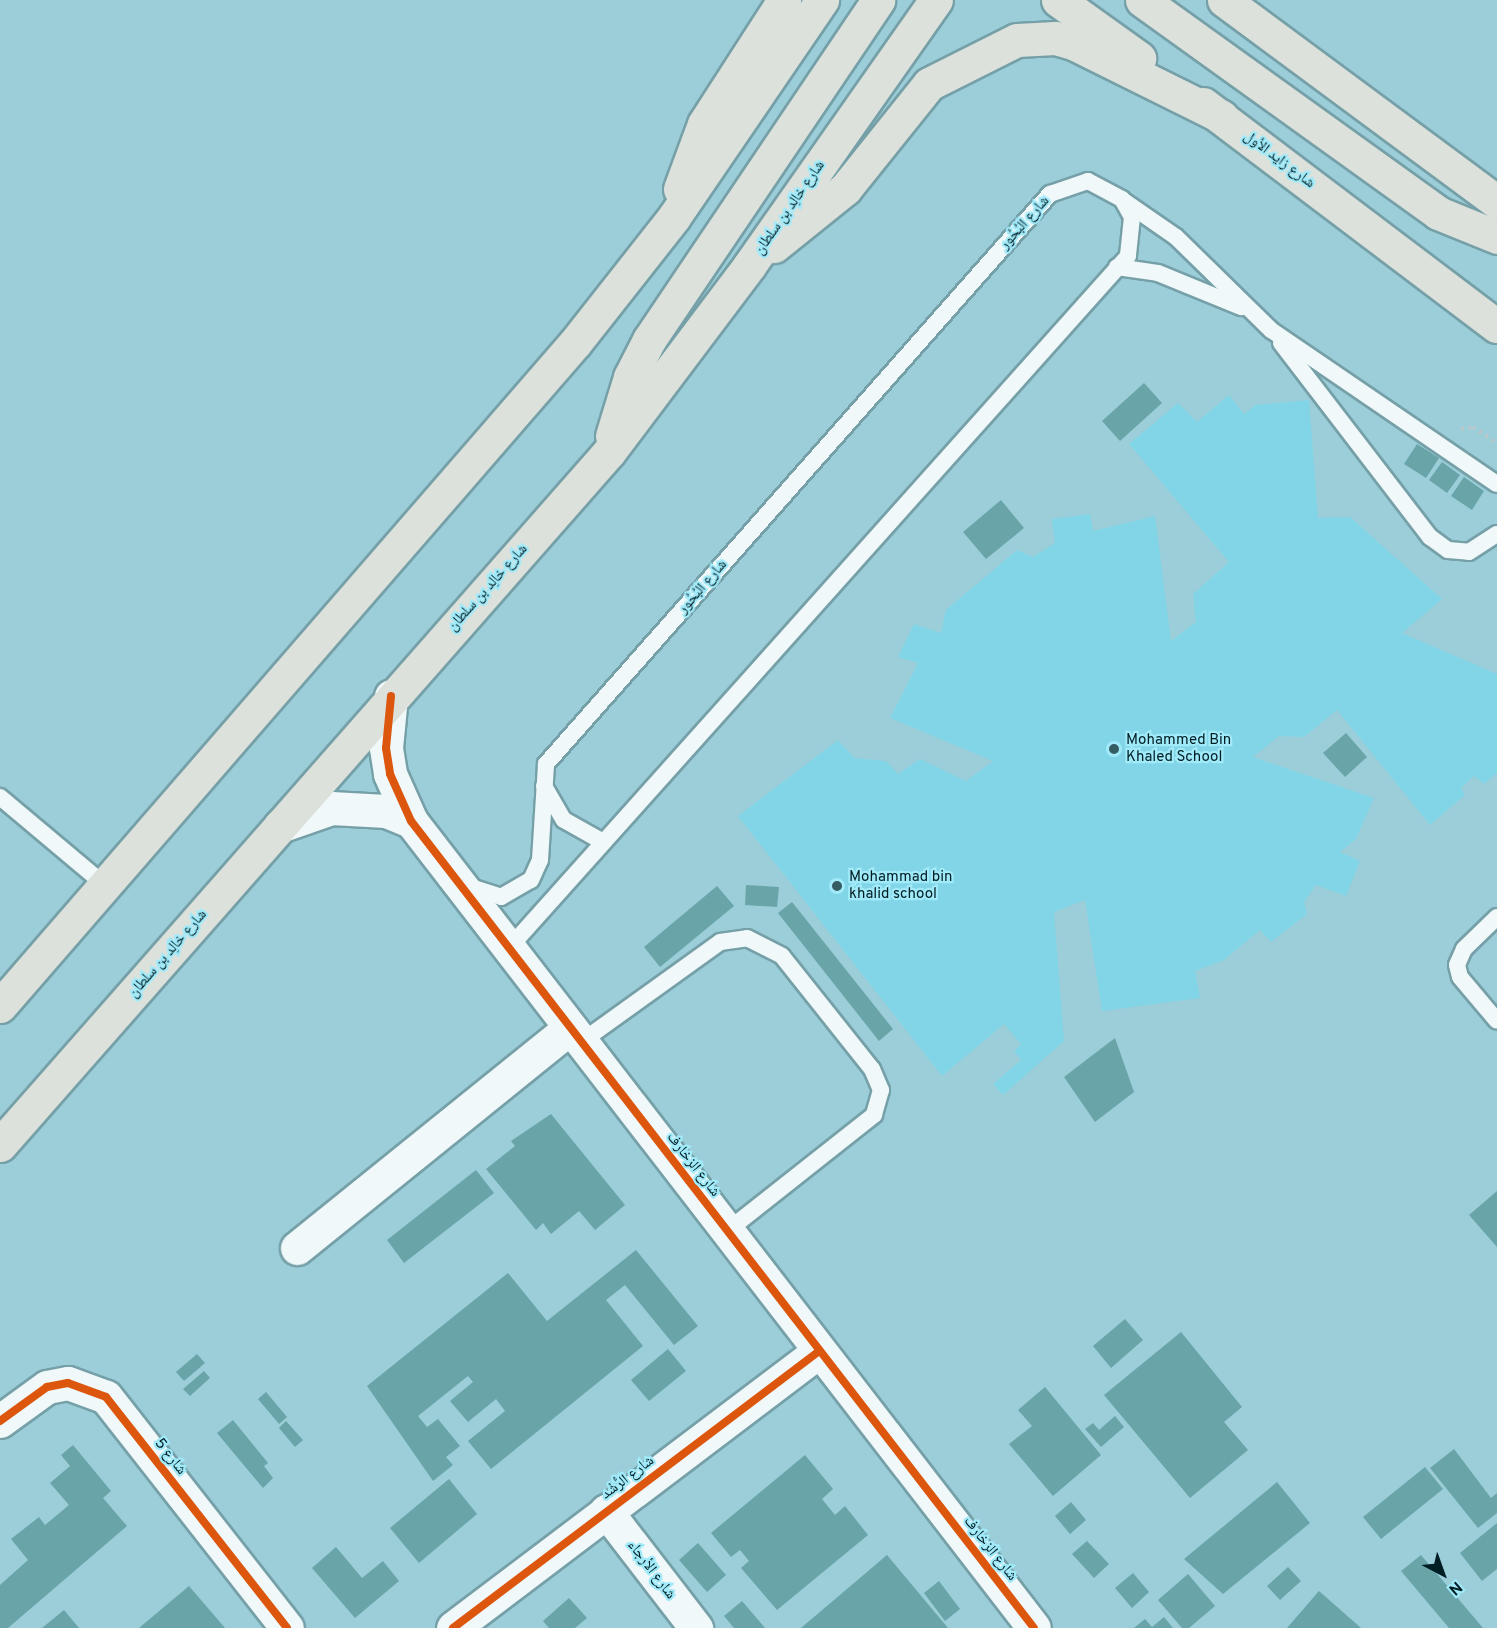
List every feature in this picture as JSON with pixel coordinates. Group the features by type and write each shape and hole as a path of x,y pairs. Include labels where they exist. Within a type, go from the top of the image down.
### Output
{"main road":[{"path":"674,218 704,124 784,0"},
{"path":"0,1006 430,514 674,218 822,0"},
{"path":"609,452 617,411 649,340 878,0"},
{"name":"شارع خالِد بن سلطان","path":"0,1145 391,696 609,452 749,266 936,0"},
{"name":"شارع زايد الأول","path":"1058,0 1222,117 1497,326"},
{"path":"1142,0 1438,213 1497,237"},
{"path":"1224,0 1497,202"},
{"path":"1247,0 1273,36"},
{"path":"749,266 845,189 929,84 1017,40 1055,38 1073,43 1222,117"}],"street":[{"name":"شارع الزخارف","path":"391,696 386,748 390,774 411,821 1034,1628"},
{"path":"280,826 331,808 386,812 411,821"},
{"path":"297,1248 576,1035"},
{"name":"شارع الرُّشْد","path":"453,1628 819,1351"},
{"name":"شارع 5","path":"0,1421 47,1388 68,1383 106,1397 287,1628"},
{"name":"شارع الأرجاء","path":"606,1511 696,1628"}],"lane":[{"name":"شارع البُحُور","path":"455,878 489,896 513,893 531,880 540,860 542,783 546,764 1050,194 1088,181 1122,199 1200,259 1245,309"},
{"path":"509,948 1117,267 1133,237 1132,217 1122,199"},
{"path":"1117,267 1158,273 1245,309 1271,330 1497,484"},
{"path":"1271,330 1430,537 1448,550 1469,552 1497,534"},
{"path":"542,783 564,820 603,842"},
{"path":"0,797 106,886"},
{"path":"1497,917 1464,949 1457,965 1460,977 1497,1021"},
{"path":"576,1035 708,950 747,938 782,956 872,1068 881,1090 874,1115 727,1231"}],"shaded area":[{"name":"Mohammed Bin Khaled School","path":"1229,395 1244,414 1256,405 1309,400 1318,518 1350,517 1442,599 1402,633 1497,674 1497,773 1484,784 1474,776 1461,788 1465,795 1430,825 1337,710 1304,737 1279,736 1253,757 1374,798 1356,839 1340,852 1360,861 1346,896 1316,885 1304,902 1307,914 1271,942 1260,930 1224,960 1195,971 1200,998 1102,1011 1085,900 1054,912 1064,1041 1003,1095 993,1084 1021,1060 1014,1051 1021,1044 1004,1024 942,1076 738,816 838,740 854,758 886,761 898,774 920,759 966,781 993,761 890,718 918,663 898,657 914,624 941,633 946,610 1017,550 1033,557 1055,543 1052,519 1090,514 1093,531 1155,516 1171,641 1196,622 1193,594 1229,562 1129,444 1178,403 1197,422"}],"building":[{"path":"1144,383 1162,403 1120,441 1102,421"},
{"path":"1417,444 1439,458 1426,478 1404,464"},
{"path":"1442,462 1460,475 1447,493 1429,480"},
{"path":"1464,477 1484,491 1472,510 1451,496"},
{"path":"1001,500 1024,528 986,559 963,532"},
{"path":"1346,733 1367,757 1345,777 1323,753"},
{"path":"746,885 779,887 777,907 745,905"},
{"path":"717,886 734,906 660,967 644,947"},
{"path":"792,902 893,1029 879,1041 778,913"},
{"path":"1115,1038 1134,1092 1095,1122 1064,1077"},
{"path":"551,1114 625,1205 595,1230 579,1211 551,1234 543,1223 536,1230 486,1169 515,1146 511,1141"},
{"path":"476,1170 494,1193 404,1263 387,1240"},
{"path":"1497,1191 1497,1247 1469,1215"},
{"path":"636,1250 698,1326 674,1345 625,1285 606,1300 643,1346 491,1469 468,1441 505,1411 496,1399 468,1422 450,1401 473,1382 468,1376 418,1416 427,1427 438,1419 460,1446 446,1457 453,1465 433,1481 367,1386 508,1273 547,1321"},
{"path":"1125,1319 1143,1340 1111,1368 1093,1346"},
{"path":"1181,1332 1242,1407 1224,1422 1248,1450 1190,1498 1104,1395"},
{"path":"668,1349 686,1371 649,1401 631,1380"},
{"path":"197,1354 205,1363 184,1381 176,1372"},
{"path":"204,1371 210,1378 190,1396 183,1389"},
{"path":"1045,1387 1101,1455 1053,1496 1009,1444 1032,1426 1018,1410"},
{"path":"266,1392 287,1417 279,1424 258,1399"},
{"path":"1115,1416 1124,1427 1101,1447 1085,1429 1093,1423 1099,1430"},
{"path":"233,1420 268,1463 264,1466 273,1478 263,1488 217,1433"},
{"path":"286,1421 303,1440 295,1447 279,1428"},
{"path":"73,1445 111,1491 103,1498 127,1526 8,1628 0,1628 0,1585 28,1560 11,1539 39,1517 45,1525 69,1505 50,1483 70,1466 61,1455"},
{"path":"1454,1449 1491,1498 1497,1493 1497,1513 1478,1528 1430,1468"},
{"path":"805,1455 833,1489 822,1499 835,1515 845,1506 868,1535 777,1610 741,1568 749,1561 740,1550 731,1557 711,1533"},
{"path":"1425,1467 1443,1489 1381,1539 1363,1517"},
{"path":"449,1479 477,1514 419,1563 390,1528"},
{"path":"1277,1482 1310,1523 1223,1594 1184,1559"},
{"path":"1071,1502 1086,1520 1070,1534 1055,1516"},
{"path":"1497,1523 1497,1569 1482,1581 1460,1553"},
{"path":"1087,1541 1109,1564 1094,1578 1072,1554"},
{"path":"698,1543 726,1575 707,1592 679,1560"},
{"path":"336,1547 362,1578 383,1561 399,1581 355,1618 312,1568"},
{"path":"887,1555 948,1628 801,1628"},
{"path":"1421,1555 1483,1628 1449,1628 1401,1571"},
{"path":"1288,1567 1301,1581 1280,1600 1267,1586"},
{"path":"1133,1573 1149,1592 1132,1608 1115,1588"},
{"path":"1188,1574 1215,1606 1189,1628 1182,1628 1158,1600"},
{"path":"939,1581 960,1609 945,1621 924,1593"},
{"path":"189,1586 225,1628 139,1628"},
{"path":"1319,1591 1361,1628 1287,1628"},
{"path":"569,1598 587,1618 575,1628 549,1628 543,1621"},
{"path":"742,1601 765,1628 734,1628 724,1616"},
{"path":"64,1610 79,1628 42,1628"},
{"path":"1164,1617 1173,1628 1134,1628 1145,1619 1152,1627"}],"cycle path":[{"path":"391,696 386,748 390,774 411,821 1034,1628"},
{"path":"453,1628 819,1351"},
{"path":"0,1421 47,1387 68,1383 106,1397 287,1628"}],"place":[{"name":"Mohammed Bin Khaled School","path":"1114,749"},
{"name":"Mohammad bin khalid school","path":"837,886"}]}
